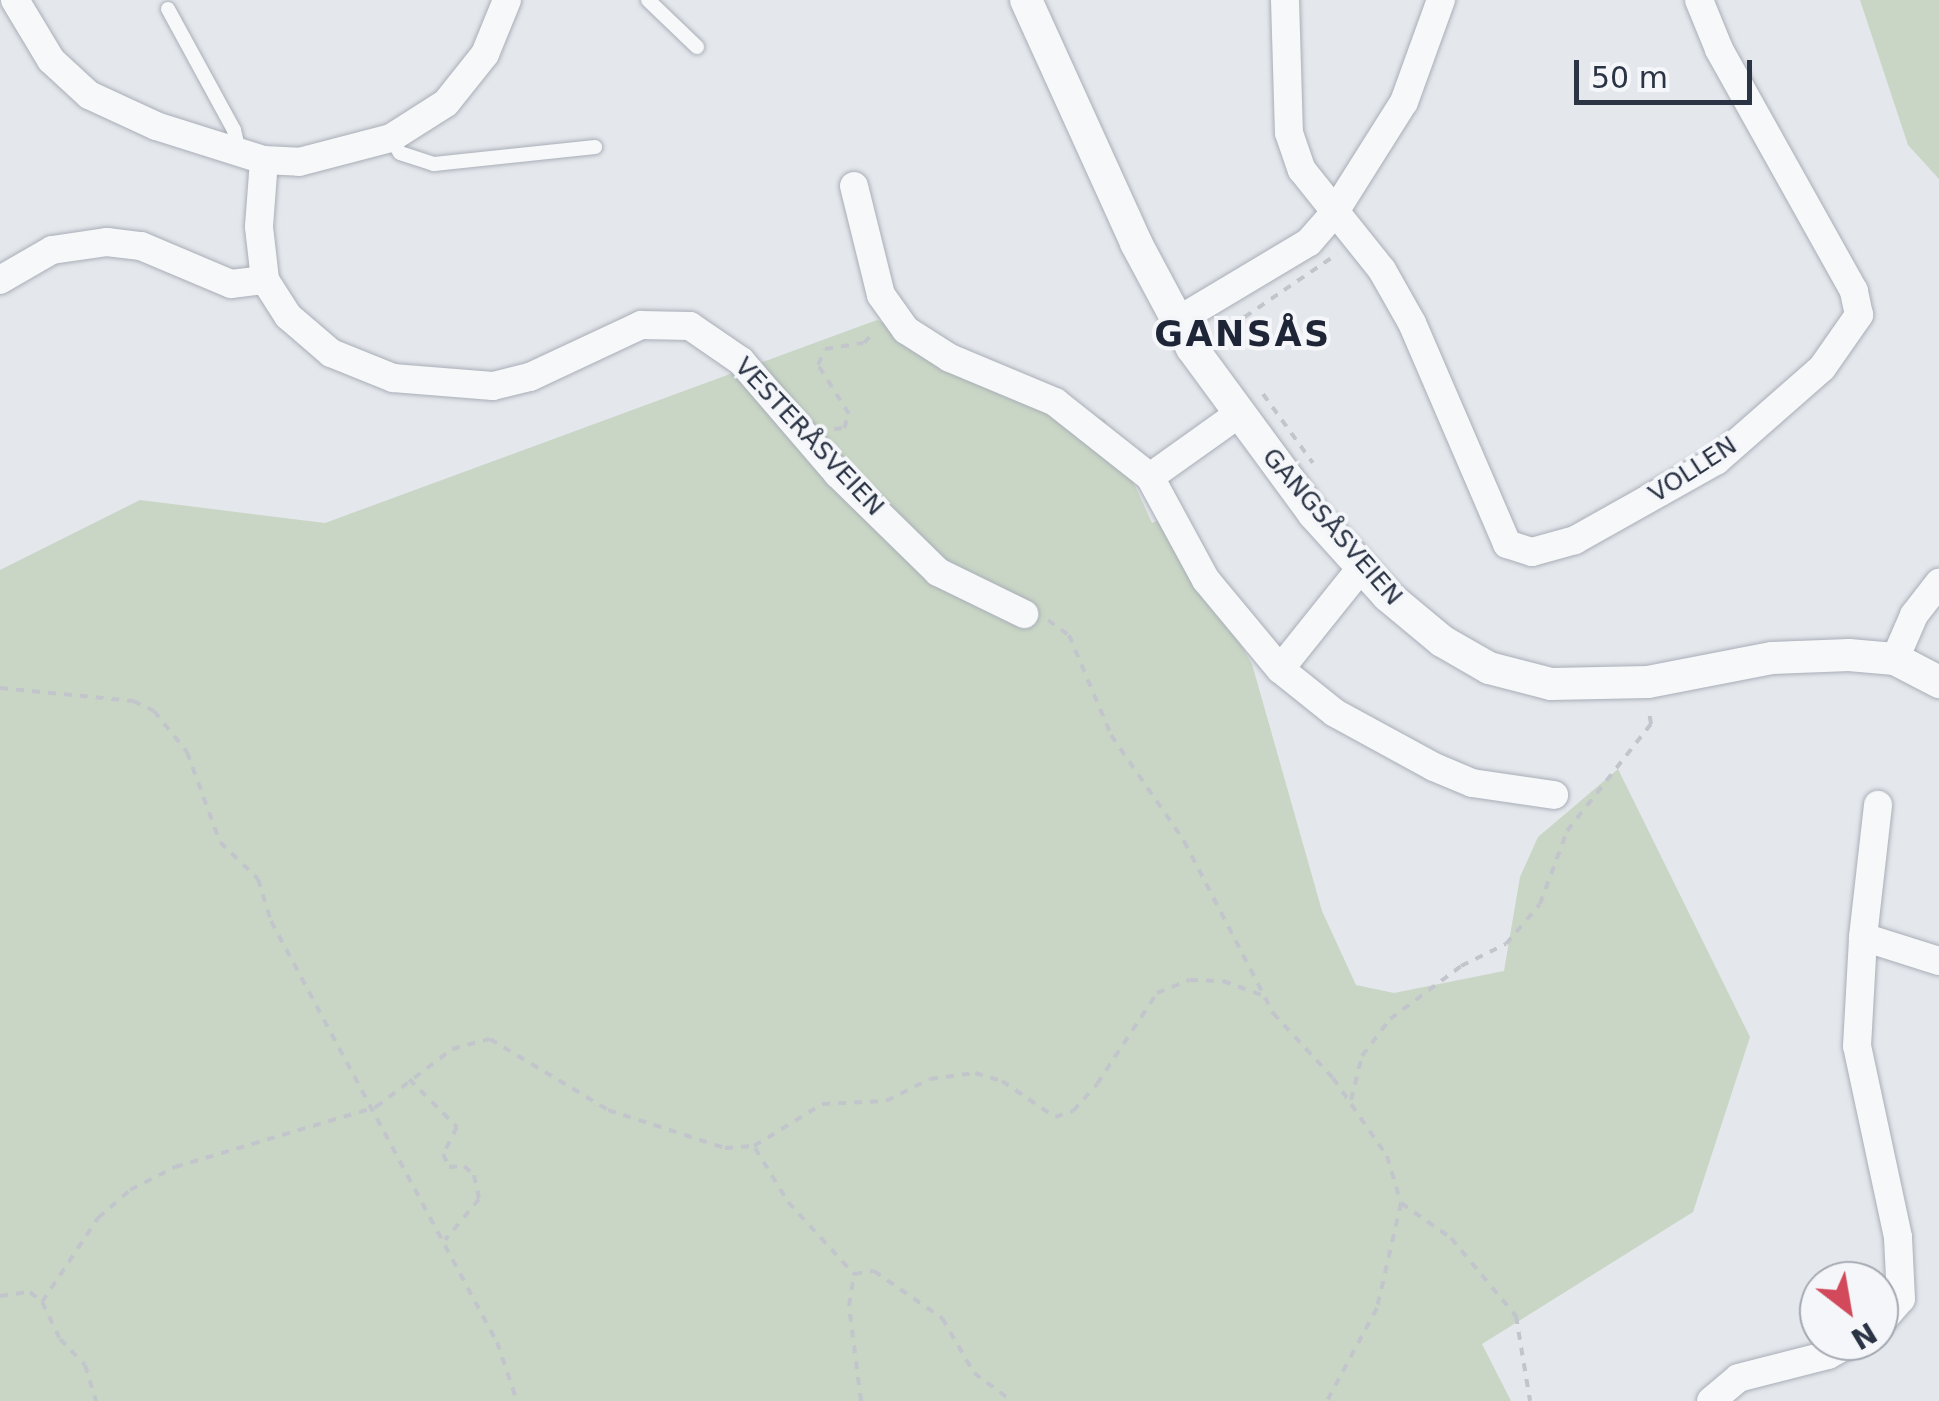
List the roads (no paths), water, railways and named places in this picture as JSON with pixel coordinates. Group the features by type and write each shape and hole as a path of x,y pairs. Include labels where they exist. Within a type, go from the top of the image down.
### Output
{"street":[{"path":"14,0 51,60 89,95 156,126 252,156 328,158 392,138 446,103 485,54 507,0"},
{"name":"GANGSÅSVEIEN","path":"1026,0 1177,321 1247,402 1361,568 1429,632 1489,668 1551,684 1648,682 1772,658 1894,660 1939,682"},
{"name":"VOLLEN","path":"1285,0 1289,133 1302,170 1354,236 1412,322 1507,544 1532,552 1575,540 1716,461 1822,368 1859,315 1854,292 1720,49 1700,0"},
{"path":"1177,321 1308,242 1334,214 1404,102 1441,0"},
{"name":"VESTERÅSVEIEN","path":"252,156 265,280 288,316 331,353 392,378 428,384 493,386 530,377 641,325 690,326 741,361 938,572 1024,614"},
{"path":"854,186 890,314 924,344 1079,417 1150,477 1206,580 1280,668 1335,713 1434,767 1472,782 1554,795"},
{"path":"0,280 52,250 107,242 142,246 231,284 265,280"},
{"path":"1150,477 1247,402"},
{"path":"1280,668 1361,568"},
{"path":"1894,660 1914,615 1939,584"},
{"path":"1878,805 1862,937 1857,1046 1899,1261"},
{"path":"1862,937 1939,961"},
{"path":"1899,1263 1899,1301"},
{"path":"1710,1401 1738,1378 1805,1361"}],"lane":[{"path":"648,0 697,48"},
{"path":"168,9 252,156"},
{"path":"392,138 400,153 434,164 595,147"}],"district":[{"name":"GANSÅS","path":"1243,334"}]}
